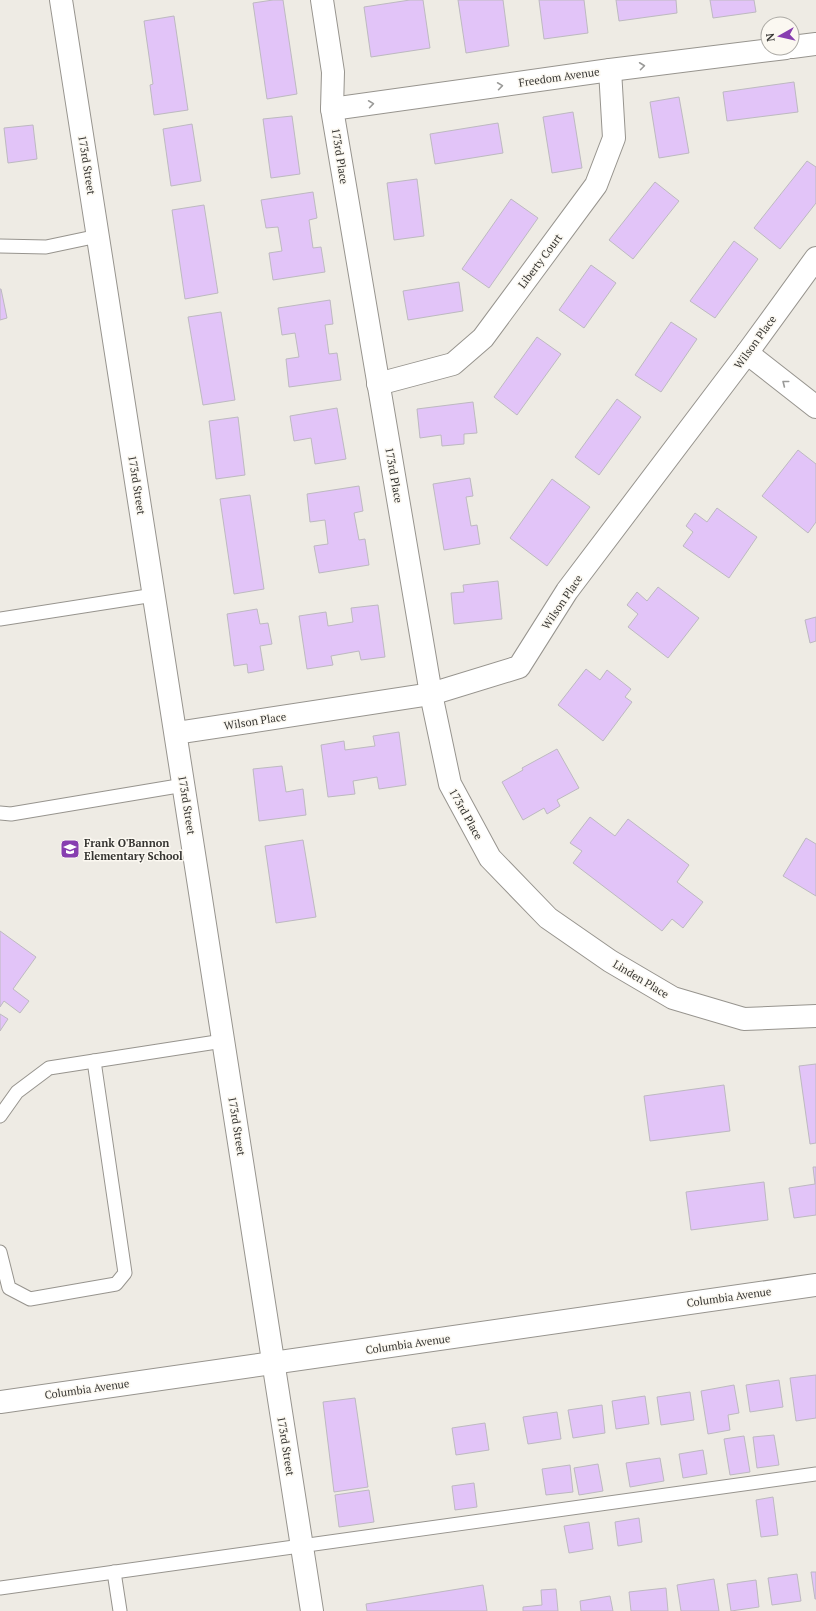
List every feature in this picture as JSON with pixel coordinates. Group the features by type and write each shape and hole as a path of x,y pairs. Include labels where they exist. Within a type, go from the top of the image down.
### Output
{"street":[{"name":"173rd Street","path":"61,0 312,1611"},
{"name":"173rd Place","path":"322,0 333,72 332,110 431,694 450,784 490,858 548,918"},
{"path":"800,46 816,44"},
{"name":"Freedom Avenue","path":"332,110 610,70 760,51"},
{"name":"Liberty Court","path":"378,384 453,364 483,338 587,198 596,185 614,138 610,70"},
{"name":"Wilson Place","path":"176,733 431,694 518,667 567,591 747,353 816,258"},
{"path":"747,353 816,407"},
{"name":"Linden Place","path":"548,918 610,961 673,998 744,1019 816,1016"},
{"name":"Columbia Avenue","path":"0,1402 816,1285"}],"lane":[{"path":"0,246 46,247 98,236"},
{"path":"0,619 154,595"},
{"path":"0,813 11,814 184,785"},
{"path":"0,1116 17,1092 49,1068 223,1041"},
{"path":"0,1252 9,1288 30,1299 116,1284 125,1273 94,1061"},
{"path":"0,1588 816,1474"},
{"path":"114,1572 120,1611"}],"building":[{"path":"283,0 297,94 267,99 253,3"},
{"path":"410,0 423,0 430,48 371,57 364,7"},
{"path":"458,0 503,0 509,46 466,53"},
{"path":"539,0 584,0 588,33 544,39"},
{"path":"616,0 676,0 677,13 619,21"},
{"path":"710,0 754,0 756,12 713,18"},
{"path":"174,16 188,110 154,115 150,85 153,84 144,21"},
{"path":"794,82 798,112 727,121 723,92"},
{"path":"679,97 689,153 659,158 650,102"},
{"path":"573,112 582,168 552,173 543,117"},
{"path":"292,116 300,174 271,178 263,119"},
{"path":"498,123 503,153 435,164 430,134"},
{"path":"192,124 201,181 171,186 163,129"},
{"path":"33,125 37,159 8,163 4,128"},
{"path":"807,161 816,167 816,203 780,249 754,228"},
{"path":"417,179 424,236 394,240 387,183"},
{"path":"655,182 679,201 633,259 609,240"},
{"path":"313,192 317,218 309,220 313,248 321,247 325,272 273,280 269,253 282,251 278,227 266,228 261,200"},
{"path":"511,199 538,218 489,288 462,269"},
{"path":"204,205 218,293 185,299 172,210"},
{"path":"734,241 758,259 715,318 690,301"},
{"path":"591,265 616,283 584,328 559,310"},
{"path":"459,282 463,311 408,320 403,291"},
{"path":"0,289 7,318 0,320"},
{"path":"330,300 333,324 325,325 329,354 337,353 341,380 289,387 286,359 299,357 295,333 282,335 278,308"},
{"path":"221,312 235,400 203,405 188,317"},
{"path":"671,322 697,339 661,392 635,375"},
{"path":"537,337 561,354 517,415 494,397"},
{"path":"617,399 641,417 599,475 575,457"},
{"path":"473,402 477,433 464,434 464,444 442,446 441,435 420,438 417,409"},
{"path":"337,408 346,459 315,464 311,438 294,441 290,416"},
{"path":"238,417 245,475 216,479 209,421"},
{"path":"798,450 816,464 816,522 808,533 762,496"},
{"path":"470,478 473,496 466,497 471,526 477,525 480,544 444,550 433,484"},
{"path":"552,479 590,507 547,566 510,538"},
{"path":"359,486 363,511 354,513 359,540 365,539 369,565 319,573 314,546 328,544 325,520 310,522 307,494"},
{"path":"250,495 264,589 234,594 220,499"},
{"path":"717,508 757,537 729,578 683,546 693,532 686,526 695,513 707,522"},
{"path":"498,581 502,619 454,624 451,593 464,592 463,585"},
{"path":"658,587 699,618 668,658 628,627 638,614 627,605 637,592 647,601"},
{"path":"378,605 385,657 361,660 359,651 331,656 333,665 307,669 299,616 326,612 328,626 353,622 351,608"},
{"path":"257,609 260,624 268,623 272,644 260,646 264,670 248,673 247,664 234,666 227,614"},
{"path":"816,617 816,641 810,643 805,620"},
{"path":"586,669 600,680 607,670 631,689 625,697 632,702 603,741 558,705"},
{"path":"399,732 406,785 379,789 377,777 353,781 355,794 328,797 321,745 344,741 345,750 375,746 373,736"},
{"path":"557,749 579,788 557,800 560,806 547,814 544,808 523,820 502,782 523,770 522,768"},
{"path":"282,766 286,792 303,789 306,815 259,821 253,769"},
{"path":"590,817 615,836 628,819 689,865 677,882 703,902 683,928 672,919 662,931 573,863 582,851 570,843"},
{"path":"806,838 816,844 816,896 783,876"},
{"path":"303,840 316,917 276,923 265,846"},
{"path":"0,931 36,957 13,989 29,1001 20,1013 4,1001 0,1007"},
{"path":"0,1014 8,1019 0,1031"},
{"path":"816,1064 816,1143 810,1144 799,1066"},
{"path":"724,1085 730,1131 650,1141 644,1096"},
{"path":"813,1167 816,1167 816,1215 794,1218 789,1188 815,1184"},
{"path":"764,1182 768,1220 691,1230 686,1192"},
{"path":"816,1375 816,1418 796,1421 790,1378"},
{"path":"779,1380 783,1407 750,1412 746,1385"},
{"path":"734,1385 739,1413 728,1415 730,1430 708,1434 701,1391"},
{"path":"690,1392 694,1420 661,1425 657,1397"},
{"path":"645,1396 649,1424 616,1429 612,1401"},
{"path":"355,1398 368,1487 334,1492 323,1402"},
{"path":"602,1405 605,1433 573,1438 568,1410"},
{"path":"557,1412 561,1439 528,1444 523,1417"},
{"path":"485,1423 489,1450 456,1455 452,1428"},
{"path":"774,1435 779,1465 757,1468 753,1437"},
{"path":"744,1436 750,1472 730,1475 724,1439"},
{"path":"703,1450 707,1474 683,1478 679,1454"},
{"path":"660,1458 664,1481 630,1487 626,1463"},
{"path":"598,1464 603,1491 579,1495 574,1468"},
{"path":"570,1465 573,1492 546,1495 542,1469"},
{"path":"474,1483 477,1507 455,1510 452,1486"},
{"path":"369,1490 374,1522 339,1527 335,1495"},
{"path":"773,1497 778,1535 761,1537 756,1500"},
{"path":"639,1518 642,1542 618,1546 615,1522"},
{"path":"589,1522 593,1549 569,1553 564,1526"},
{"path":"811,1572 816,1572 816,1599 815,1599"},
{"path":"797,1574 801,1601 772,1605 768,1578"},
{"path":"714,1579 719,1611 681,1611 677,1585"},
{"path":"756,1580 759,1607 731,1611 727,1584"},
{"path":"483,1585 487,1611 367,1611 366,1604"},
{"path":"666,1588 668,1611 631,1611 629,1592"},
{"path":"556,1589 558,1611 523,1611 523,1607 542,1605 541,1590"},
{"path":"610,1596 613,1611 581,1611 580,1601"}],"place":[{"name":"Frank O'Bannon Elementary School","path":"70,849"}]}
